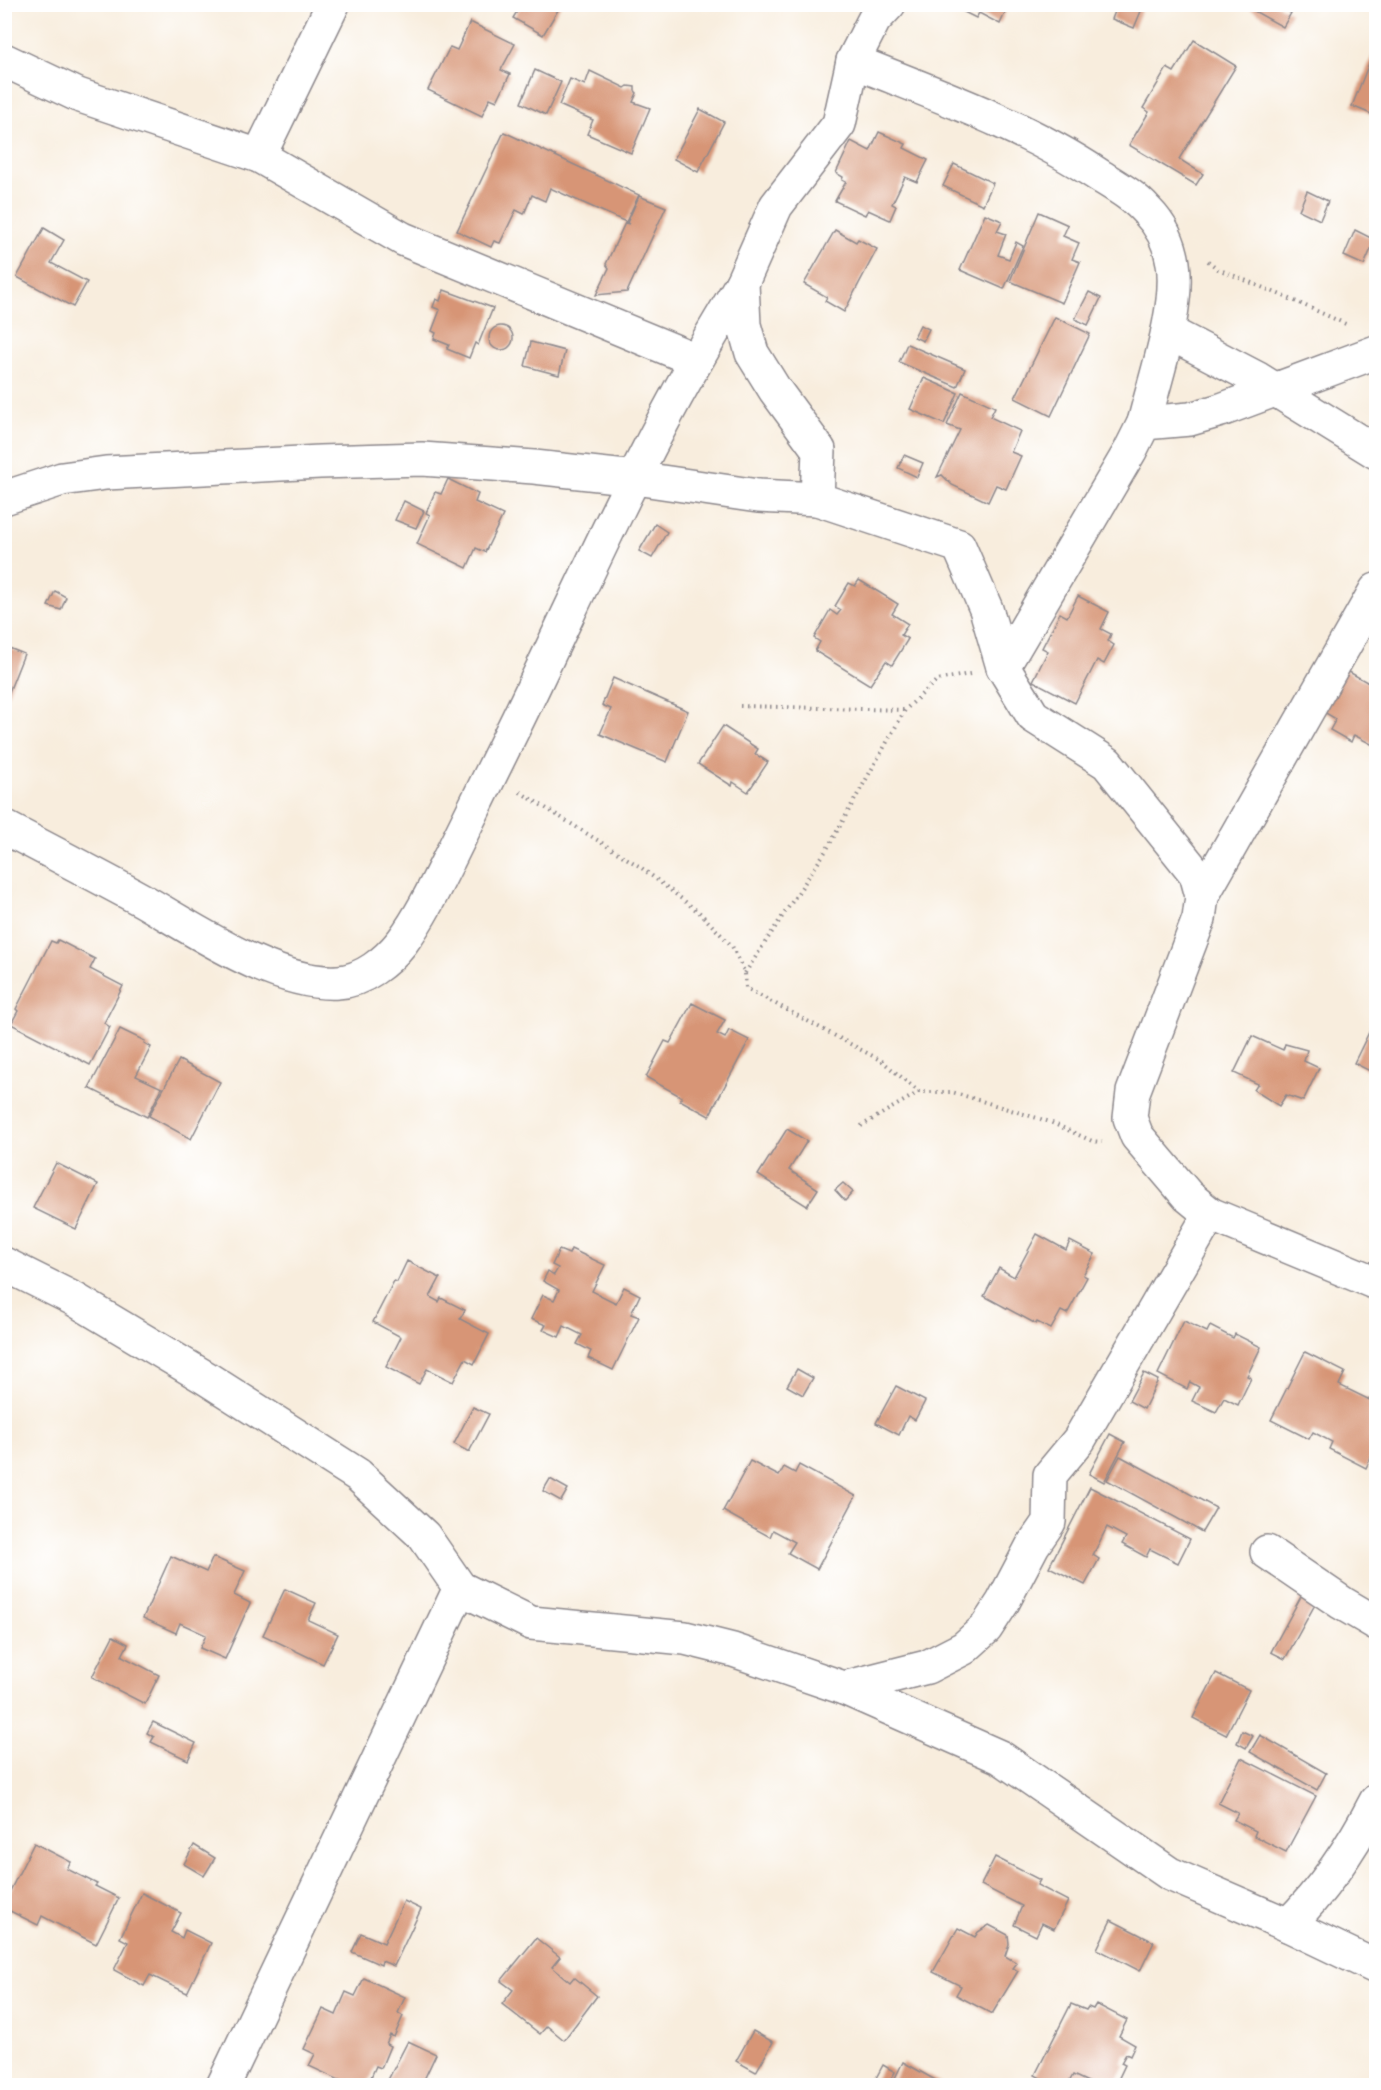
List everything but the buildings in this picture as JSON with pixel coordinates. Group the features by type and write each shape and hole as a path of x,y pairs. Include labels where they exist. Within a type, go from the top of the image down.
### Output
{"street":[{"path":"259,156 333,4"},
{"path":"4,827 227,949 258,964 306,980 341,982 354,979 376,967 393,953 434,889 635,478 696,360 742,283 776,206 839,124 853,61 874,20 889,4"},
{"path":"4,60 78,95 259,156 403,239 696,360"},
{"path":"853,61 1018,129 1085,166 1146,209 1163,233 1172,262 1174,277 1168,332 1144,423 1130,451 1003,667"},
{"path":"742,283 744,325 752,353 775,390 819,450 817,499"},
{"path":"1168,332 1275,389 1377,452"},
{"path":"1144,423 1190,419 1221,410 1275,389 1367,340"},
{"path":"4,498 62,479 106,473 422,459 534,466 758,496 817,499 959,546 986,609 1003,667 1033,716 1107,763 1185,859 1200,883 1202,896 1199,920 1133,1092 1130,1118 1142,1143 1188,1196 1210,1214 1377,1283"},
{"path":"1202,896 1377,590"},
{"path":"844,1688 927,1667 964,1648 986,1628 1049,1522 1050,1475 1079,1440 1210,1214"},
{"path":"4,1264 74,1299 206,1378 358,1475 424,1536 460,1588 531,1623 685,1638 732,1650 844,1688 1000,1757 1170,1874 1288,1925 1377,1967"},
{"path":"1267,1552 1342,1603 1377,1623"},
{"path":"223,2085 460,1588"},
{"path":"1288,1925 1312,1901 1330,1877 1377,1801"}],"path":[{"path":"1200,254 1218,269 1288,298 1367,340"},
{"path":"745,973 827,849 905,710 936,680 1003,667"},
{"path":"740,706 905,710"},
{"path":"491,775 639,866 700,913 732,946 745,973 746,988 882,1061 919,1092"},
{"path":"861,1126 919,1092 952,1092 1050,1122 1092,1141 1142,1143"}]}
